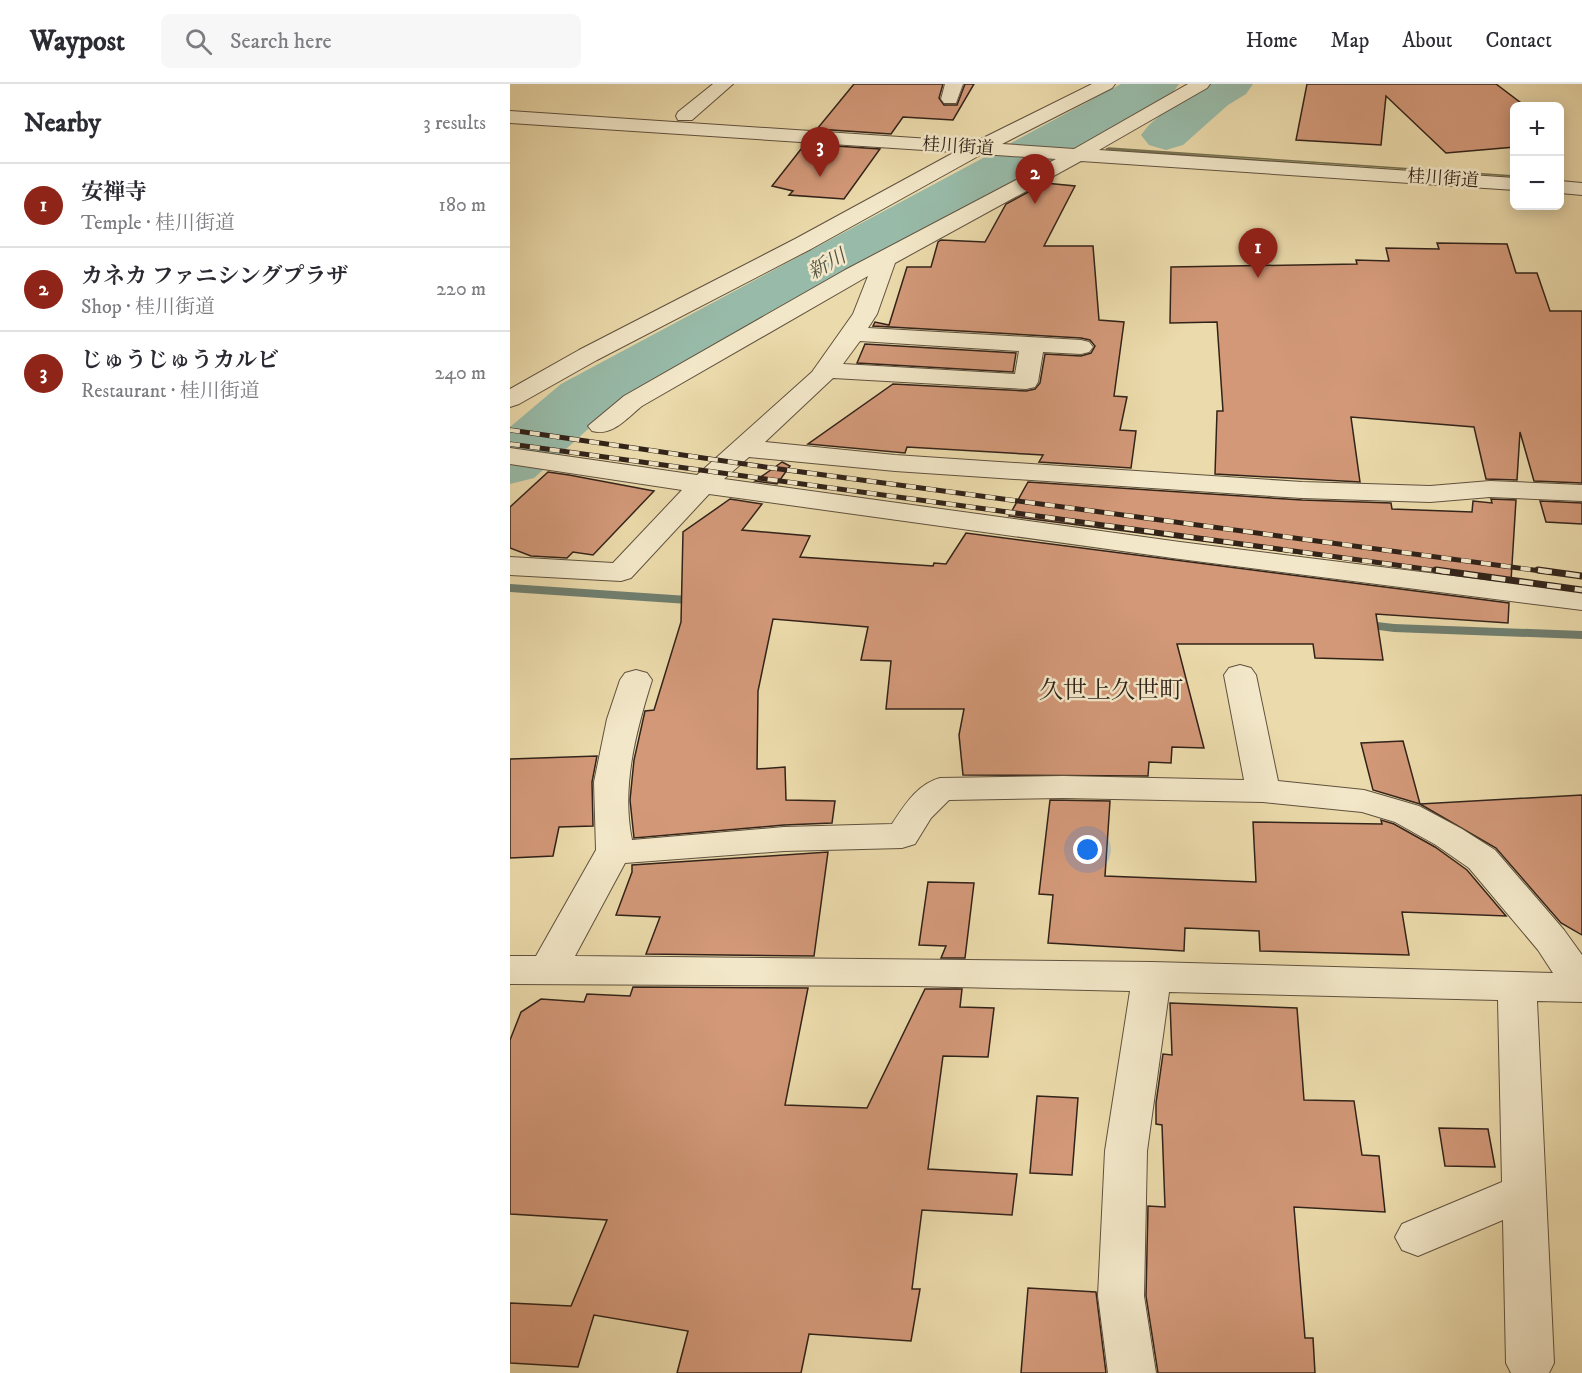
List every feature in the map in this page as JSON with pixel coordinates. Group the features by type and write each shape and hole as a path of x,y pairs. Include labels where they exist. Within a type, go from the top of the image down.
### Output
{"street":[{"path":"685,116 724,84"},
{"path":"510,399 573,363 998,143 1106,84"},
{"path":"601,426 633,400 1080,148 1201,84"},
{"name":"桂川街道","path":"510,105 685,116 1510,184"},
{"name":"桂川街道","path":"510,117 1080,148 1510,168"},
{"path":"1564,171 1582,172"},
{"path":"1564,187 1582,189"},
{"path":"510,566 621,572 701,486 827,370 865,314 885,259"},
{"path":"853,334 1081,347"},
{"path":"827,370 1026,382 1032,344"},
{"path":"743,448 895,463 1302,490 1430,494 1490,489 1582,493"},
{"path":"510,456 701,486 1276,564 1582,601"},
{"path":"1240,675 1263,791"},
{"path":"522,977 614,850 611,782 623,719 636,680"},
{"path":"614,850 632,852 784,839 902,836 920,810 940,789 1063,787 1263,791 1364,801 1407,814 1449,837 1482,859 1551,940 1582,987"},
{"path":"522,977 914,972 1582,987"},
{"path":"1132,1373 1121,1296 1126,1151 1152,976"},
{"path":"1517,987 1530,1363"},
{"path":"1418,1237 1523,1192"}],"green space":[{"path":"1106,149 1510,176 1510,179"}],"building":[{"path":"854,84 943,84 939,98 944,105 957,105 965,84 974,84 953,120 903,117 891,134 817,129"},
{"path":"1307,84 1496,84 1520,102 1510,102 1510,147 1446,153 1386,96 1381,145 1296,140"},
{"path":"805,144 880,149 844,199 789,195 793,191 772,186"},
{"path":"1045,183 1075,186 1044,246 1093,246 1099,320 1124,322 1114,396 1127,397 1120,430 1136,431 1131,468 1039,462 1043,455 907,447 905,453 808,444 893,384 1026,391 1035,389 1040,383 1045,354 1081,356 1091,353 1095,346 1090,340 1081,338 873,326 875,322 889,325 907,267 931,267 938,242 941,240 985,242 1006,204"},
{"path":"1437,243 1507,244 1516,273 1537,273 1550,311 1582,311 1582,483 1534,481 1520,432 1517,480 1486,479 1474,427 1351,417 1360,482 1215,474 1217,411 1223,411 1217,322 1170,323 1171,267 1357,264 1356,260 1389,261 1386,248 1439,249"},
{"path":"865,344 1016,353 1013,372 857,363"},
{"path":"782,462 790,466 777,484 755,481"},
{"path":"548,472 654,491 593,555 573,552 567,558 531,556 510,548 510,507"},
{"path":"1028,482 1302,500 1391,503 1392,509 1472,512 1473,501 1492,503 1491,499 1516,500 1511,581 1009,516"},
{"path":"730,499 762,504 742,530 810,536 800,557 933,566 934,563 946,564 966,533 1509,603 1508,623 1376,614 1383,660 1315,658 1313,644 1177,644 1204,748 1172,747 1171,763 1149,762 1148,776 963,775 959,735 964,709 886,709 891,661 861,660 868,627 773,619 758,691 757,769 785,767 786,800 835,801 832,823 634,838 630,800 634,760 645,711 654,710 681,622 683,532"},
{"path":"1540,501 1582,503 1582,524 1546,522"},
{"path":"1403,741 1420,804 1373,790 1361,743"},
{"path":"597,756 592,782 593,826 559,827 553,856 510,858 510,759"},
{"path":"1582,795 1582,935 1561,923 1496,848 1420,804"},
{"path":"1050,800 1110,801 1105,876 1256,882 1253,822 1382,824 1381,820 1394,824 1435,847 1467,870 1506,916 1402,912 1409,955 1260,951 1259,931 1185,928 1184,951 1048,943 1053,895 1039,894"},
{"path":"828,852 814,956 646,954 660,917 616,915 632,872 632,865"},
{"path":"928,882 974,883 965,958 941,958 946,946 919,945"},
{"path":"633,987 808,988 785,1105 867,1108 925,989 962,989 960,1007 994,1008 988,1057 943,1056 928,1169 1017,1174 1012,1215 922,1210 912,1289 920,1289 911,1341 809,1334 801,1373 677,1373 688,1331 594,1315 578,1367 510,1363 510,1303 571,1306 607,1220 510,1214 510,1040 521,1012 541,999 584,1002 587,994 630,996"},
{"path":"1170,1003 1297,1008 1304,1100 1354,1101 1362,1155 1379,1156 1385,1212 1294,1207 1305,1338 1313,1338 1315,1373 1158,1373 1146,1296 1148,1206 1165,1207 1162,1125 1156,1124 1156,1103 1163,1054 1172,1055"},
{"path":"1037,1096 1078,1098 1072,1175 1030,1173"},
{"path":"1439,1128 1488,1129 1495,1167 1445,1166"},
{"path":"1028,1288 1096,1292 1106,1373 1021,1373"}],"waterway":[{"name":"新川","path":"510,463 584,398 1156,84"},
{"path":"1166,135 1211,95 1230,84"},
{"path":"510,588 688,600 699,598"},
{"path":"1360,624 1394,628 1582,635"}],"railway":[{"path":"510,430 772,468 1549,572"},
{"path":"510,444 1447,572"},
{"path":"1436,570 1582,590"},
{"path":"1538,570 1582,576"}],"place":[{"name":"じゅうじゅうカルビ","path":"820,177"},
{"name":"カネカ ファニシングプラザ","path":"1035,204"},
{"name":"安禅寺","path":"1258,278"}],"district":[{"name":"久世上久世町","path":"1111,691"}]}
